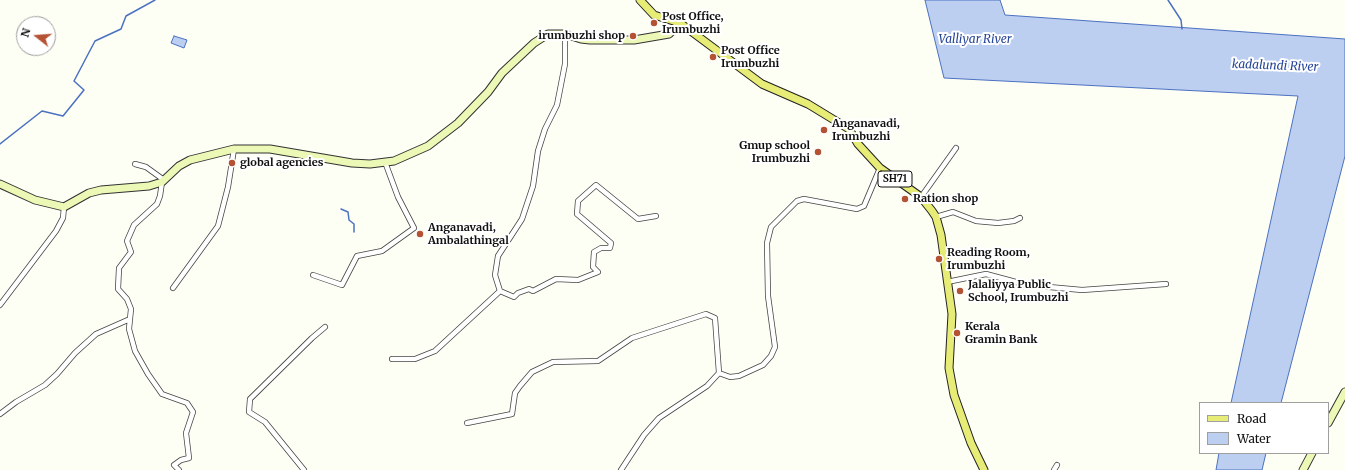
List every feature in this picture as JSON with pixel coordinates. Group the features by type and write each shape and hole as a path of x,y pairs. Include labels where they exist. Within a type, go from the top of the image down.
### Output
{"main road":[{"name":"SH71","path":"640,0 654,15 680,23 762,84 808,104 849,129 858,144 880,168 921,198 936,217 942,235 952,314 949,368 953,388 971,442 984,470"},
{"path":"0,184 35,200 64,207 89,193 101,190 149,186 163,181 180,166 190,160 234,149 270,149 370,164 404,158 428,146 458,123 488,92 502,73 534,44 548,34 565,34 581,39 634,40 669,34 680,23"},
{"path":"1329,421 1345,392"},
{"path":"1303,470 1311,454"}],"street":[{"path":"500,291 495,274 498,256 522,219 533,186 538,151 544,129 557,105 565,64 565,34"},
{"path":"921,198 956,148"},
{"path":"173,288 218,226 228,187 234,149"},
{"path":"313,275 342,285 357,256 382,251 414,228 400,201 385,162"},
{"path":"135,164 146,167 163,181 157,204 134,225 127,241 131,252 119,268 118,289 127,299 131,309 129,329 135,351 148,374 162,394 187,403 193,412 186,433 189,458 181,460 174,466 179,470"},
{"path":"719,374 730,377 746,374 763,365 771,356 775,347 768,296 767,243 771,227 797,201 804,199 857,209 864,206 880,168"},
{"path":"500,291 514,297 518,292 529,290 533,291 556,279 578,280 598,272 592,267 594,252 600,248 610,248 612,243 577,214 578,200 596,185 638,219 656,216"},
{"path":"0,305 56,231 63,218 64,207"},
{"path":"936,217 953,212 976,221 998,224 1014,221 1020,218"},
{"path":"948,282 986,274 1027,285 1082,290 1166,284"},
{"path":"392,359 415,359 435,351 500,291"},
{"path":"467,423 512,414 515,393 520,386 532,372 552,362 598,361 632,338 706,314 715,318 719,374 707,386 659,418 644,435 621,470"},
{"path":"0,414 16,402 45,385 57,374 80,347 96,334 130,319"},
{"path":"304,470 265,422 249,412 250,399 325,327"},
{"path":"1054,470 1057,465"}],"water":[{"name":"Valliyar River","path":"925,0 1000,0 1005,15 1345,39 1345,156 1281,402 1231,402 1298,96 944,78"},
{"path":"174,36 187,40 184,48 171,43"},
{"path":"1219,454 1266,454 1262,470 1216,470"}],"waterway":[{"path":"0,144 42,111 63,116 84,90 74,81 95,41 121,29 126,16 155,0"},
{"path":"1168,0 1181,20 1182,29"},
{"path":"341,209 348,212 349,220 354,224 354,232"}],"place":[{"name":"Post Office, Irumbuzhi","path":"654,23"},
{"name":"irumbuzhi shop","path":"633,36"},
{"name":"Post Office Irumbuzhi","path":"713,57"},
{"name":"Anganavadi, Irumbuzhi","path":"824,130"},
{"name":"Gmup school Irumbuzhi","path":"818,152"},
{"name":"global agencies","path":"232,163"},
{"name":"Ration shop","path":"905,199"},
{"name":"Anganavadi, Ambalathingal","path":"420,234"},
{"name":"Reading Room, Irumbuzhi","path":"939,259"},
{"name":"Jalaliyya Public School, Irumbuzhi","path":"960,291"},
{"name":"Kerala Gramin Bank","path":"957,333"}],"water label":[{"name":"kadalundi River","path":"1275,66"}]}
